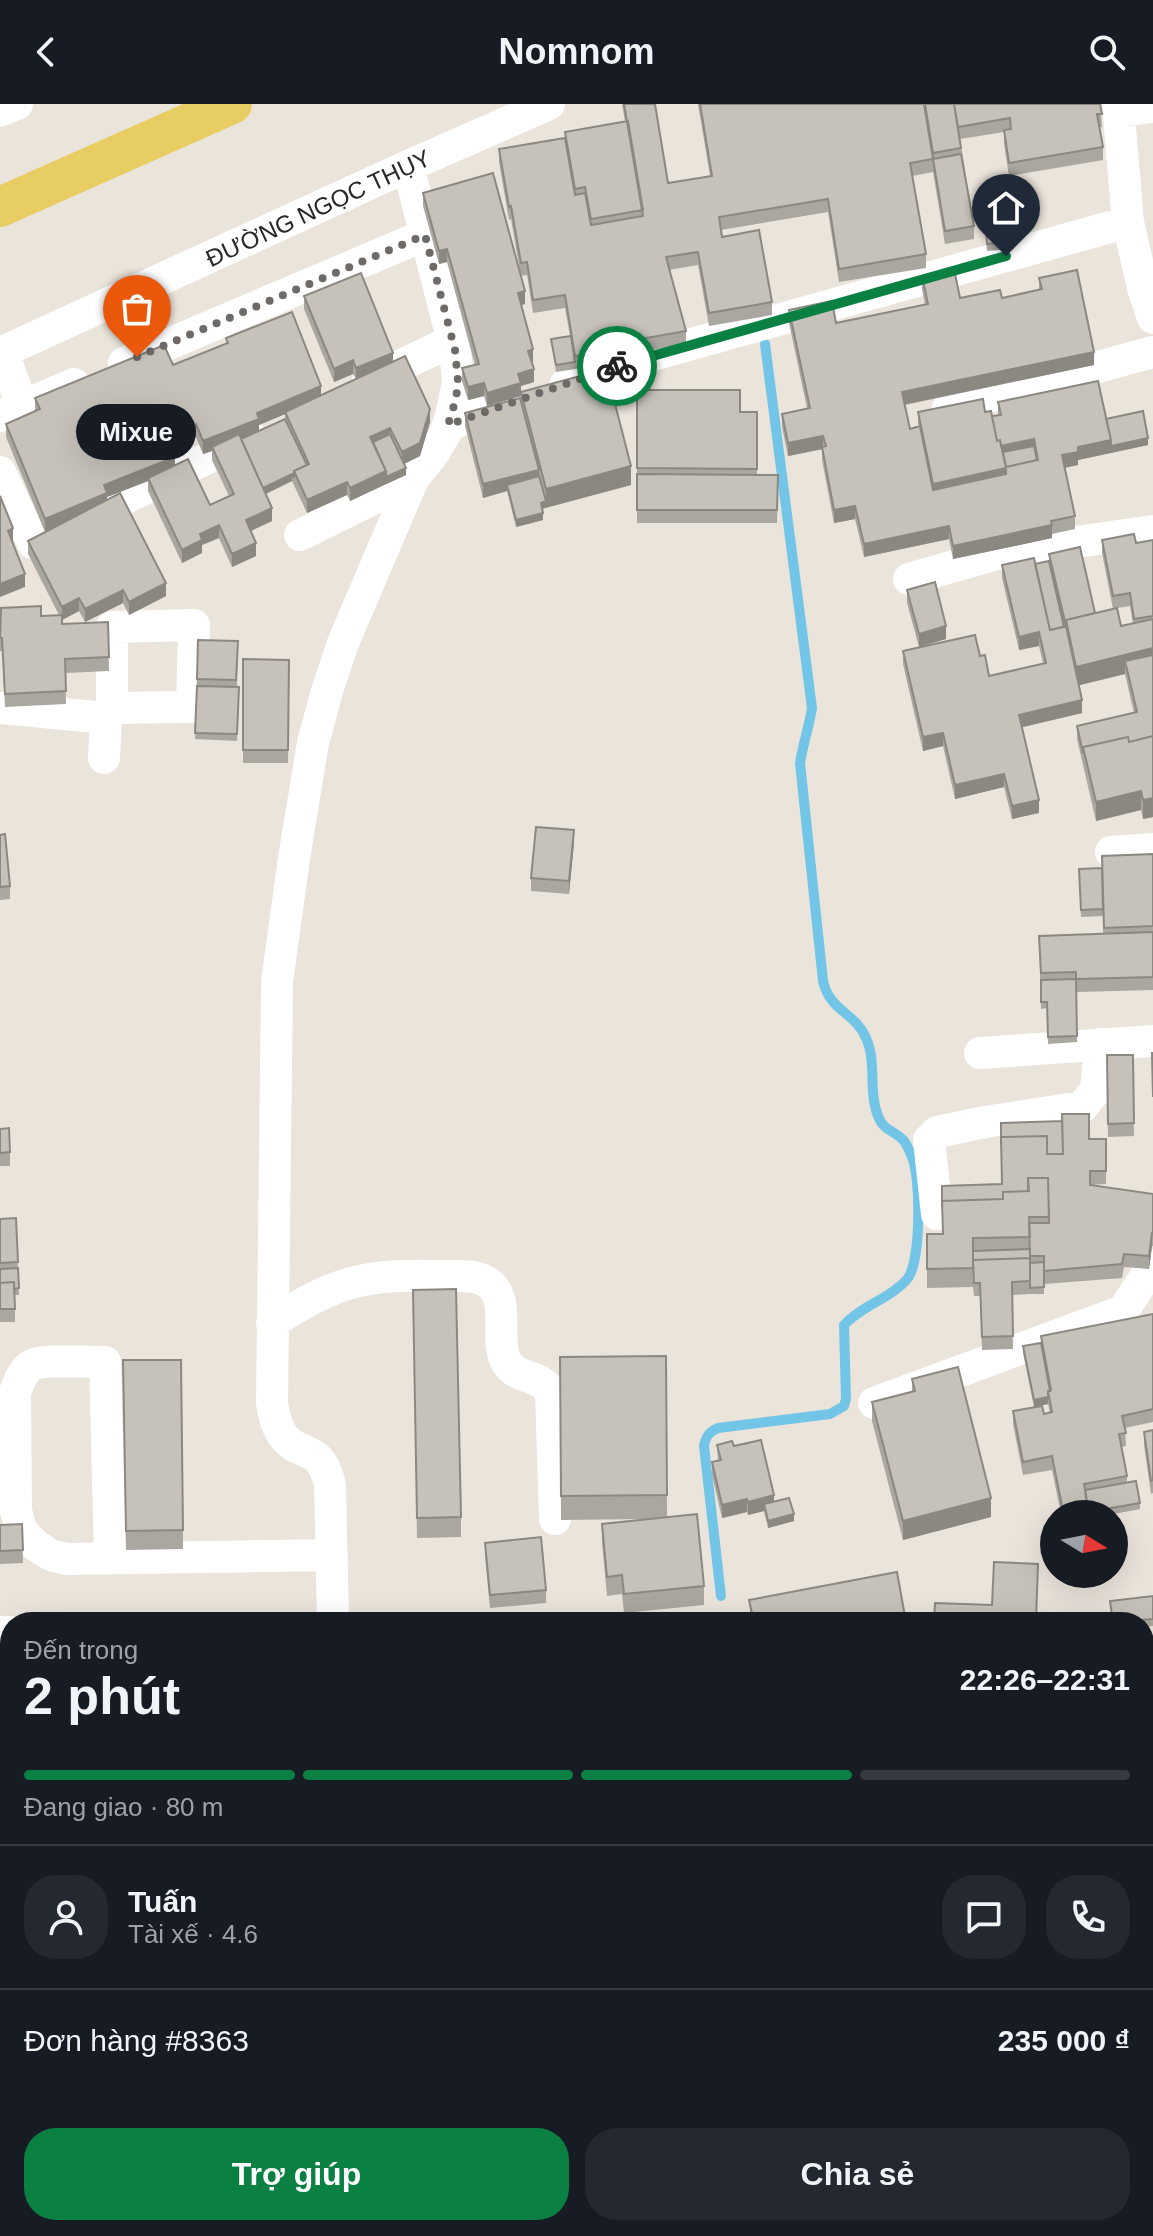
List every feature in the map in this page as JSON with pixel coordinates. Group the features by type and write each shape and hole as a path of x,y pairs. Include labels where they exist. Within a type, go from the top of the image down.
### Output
{"main road":[{"path":"0,207 232,104"}],"street":[{"path":"0,111 17,104"},
{"name":"ĐƯỜNG NGỌC THỤY","path":"1,353 549,104"},
{"path":"1153,107 1118,108 1128,222 1153,318"},
{"path":"333,1612 330,1485 326,1471 309,1452 291,1444 280,1433 274,1420 272,1403 277,982 313,743 335,667 413,479 435,451 456,399 458,382 452,341 408,166"},
{"path":"448,425 638,359 1128,222"},
{"path":"1,353 11,411 425,235"},
{"path":"341,394 452,341"},
{"path":"948,408 1153,352"},
{"path":"0,472 33,543 272,427"},
{"path":"300,535 413,479"},
{"path":"909,579 1000,553 1153,531"},
{"path":"0,708 109,713 104,758"},
{"path":"1111,852 1153,849"},
{"path":"980,1053 1153,1041"},
{"path":"937,1214 929,1140 937,1132 1082,1107 1096,1090 1100,1044"},
{"path":"874,1403 1123,1311 1153,1265"},
{"path":"272,1323 315,1296 360,1279 398,1275 471,1276 483,1279 494,1288 500,1301 507,1364 521,1374 542,1382 551,1393 555,1519"},
{"path":"110,1559 105,1362 46,1362 32,1365 21,1375 15,1392 16,1511 21,1530 35,1545 51,1555 66,1559 110,1559 332,1555"}],"building":[{"path":"624,104 655,104 668,183 712,176 700,104 924,104 933,159 910,163 926,254 839,269 828,199 719,217 722,237 759,230 772,302 709,313 698,252 666,257 686,331 600,346 601,352 575,356 565,295 533,300 527,262 521,263 499,149 565,138 575,195 585,193 591,225 643,216"},
{"path":"925,104 954,104 961,148 933,153"},
{"path":"954,104 1100,104 1102,114 1097,114 1103,147 1009,163 1004,130 1011,129 1010,118 958,127"},
{"path":"628,121 643,210 591,219 585,187 575,189 565,132"},
{"path":"961,154 974,226 945,231 933,159"},
{"path":"493,173 525,291 518,293 533,349 528,351 534,369 518,374 521,383 487,393 484,383 468,387 462,368 479,364 447,249 439,251 423,193"},
{"path":"1011,203 1014,242 987,244 984,205"},
{"path":"954,269 960,298 1000,290 1002,298 1042,289 1039,278 1077,270 1094,352 902,392 910,429 920,426 933,490 1006,474 1006,467 1038,460 1034,439 1001,446 1000,440 997,441 992,416 1001,415 998,402 1098,381 1111,440 1078,447 1078,452 1062,455 1075,516 1051,521 1052,525 953,546 949,526 864,544 855,506 834,510 822,447 826,446 823,436 788,443 782,414 810,408 789,310 832,301 836,323 928,304 922,276"},
{"path":"361,273 393,353 356,368 353,360 334,369 304,296"},
{"path":"292,312 321,386 257,413 259,419 203,441 196,424 167,436 175,457 104,485 107,493 45,519 6,424 40,409 35,398 164,345 173,365 228,343 226,338"},
{"path":"571,336 575,362 556,365 551,339"},
{"path":"405,356 430,409 420,443 402,452 390,428 370,437 386,471 350,488 347,482 307,500 294,471 309,464 285,412"},
{"path":"606,369 631,466 546,489 521,392"},
{"path":"637,390 740,390 740,412 757,412 757,469 637,468"},
{"path":"520,398 539,470 483,484 465,413"},
{"path":"983,399 985,412 991,411 1006,468 933,484 918,412"},
{"path":"1143,411 1148,438 1111,446 1106,419"},
{"path":"285,419 307,465 294,471 294,478 292,474 263,488 241,439"},
{"path":"239,434 272,508 246,520 256,543 232,554 219,525 200,534 202,540 182,550 148,478 188,459 210,505 234,494 212,447"},
{"path":"390,434 406,468 386,477 373,442"},
{"path":"1034,446 1037,460 1006,467 1003,452"},
{"path":"637,474 778,475 777,510 637,510"},
{"path":"539,476 546,501 541,503 543,513 516,520 507,485"},
{"path":"120,493 166,583 129,602 123,590 85,609 79,598 62,607 28,541"},
{"path":"0,496 13,528 8,531 25,574 0,584"},
{"path":"1134,534 1136,543 1153,540 1153,616 1134,619 1130,593 1113,596 1102,540"},
{"path":"1080,547 1095,613 1066,620 1066,626 1049,554"},
{"path":"1034,558 1050,630 1066,626 1082,700 1019,715 1039,800 1012,806 1004,774 955,785 943,733 923,737 903,651 975,635 980,656 985,655 989,676 1046,663 1039,632 1019,637 1002,565"},
{"path":"1049,561 1064,627 1050,630 1035,564"},
{"path":"935,582 946,626 919,634 907,590"},
{"path":"41,606 41,616 62,615 62,624 108,622 109,657 65,659 66,691 5,694 1,608"},
{"path":"1117,608 1121,626 1153,619 1153,648 1076,667 1066,620"},
{"path":"198,640 238,641 236,680 197,679"},
{"path":"1153,655 1153,736 1129,742 1128,737 1083,747 1083,753 1077,726 1137,712 1125,661"},
{"path":"243,659 289,660 288,750 243,750"},
{"path":"197,686 239,687 237,734 195,733"},
{"path":"1153,736 1153,798 1143,800 1141,791 1096,802 1083,747 1128,737 1129,742"},
{"path":"536,827 574,830 569,881 531,878"},
{"path":"5,834 10,886 0,887 0,835"},
{"path":"1153,854 1153,926 1104,928 1102,856"},
{"path":"1102,868 1103,909 1081,910 1079,869"},
{"path":"1153,932 1153,977 1076,979 1076,972 1041,973 1039,936"},
{"path":"1076,979 1077,1036 1048,1037 1047,1002 1041,1002 1041,980"},
{"path":"1107,1055 1133,1055 1134,1123 1108,1124"},
{"path":"1062,1114 1089,1114 1089,1139 1106,1139 1106,1171 1090,1171 1090,1185 1153,1194 1153,1233 1149,1256 1124,1254 1122,1264 1044,1271 1044,1256 1030,1256 1029,1223 1049,1223 1048,1178 1028,1178 1028,1191 1003,1192 1003,1199 942,1201 942,1186 1002,1184 1001,1137 1047,1136 1047,1154 1063,1154"},
{"path":"1062,1121 1063,1154 1047,1154 1047,1136 1001,1137 1001,1123"},
{"path":"9,1128 10,1152 0,1153 0,1129"},
{"path":"1028,1178 1048,1178 1049,1217 1029,1217 1030,1237 973,1238 973,1268 927,1269 927,1234 943,1234 942,1201 1003,1199 1003,1192 1029,1191"},
{"path":"16,1218 18,1262 0,1263 0,1219"},
{"path":"1030,1249 1030,1258 973,1260 973,1251"},
{"path":"1030,1258 1030,1281 1012,1282 1013,1336 982,1337 980,1283 974,1283 973,1260"},
{"path":"1044,1262 1044,1287 1030,1288 1030,1263"},
{"path":"18,1268 19,1288 14,1289 14,1282 0,1283 0,1269"},
{"path":"14,1282 15,1309 0,1309 0,1283"},
{"path":"456,1289 461,1517 417,1518 413,1290"},
{"path":"1153,1314 1153,1409 1122,1416 1126,1433 1119,1434 1127,1476 1084,1484 1087,1500 1061,1500 1052,1456 1023,1462 1013,1411 1042,1406 1044,1414 1052,1412 1041,1336"},
{"path":"1041,1343 1050,1391 1048,1397 1034,1400 1023,1346"},
{"path":"666,1356 667,1495 561,1496 560,1357"},
{"path":"123,1360 181,1360 183,1530 126,1531"},
{"path":"958,1367 991,1498 903,1521 872,1402 915,1391 912,1379"},
{"path":"1153,1430 1153,1480 1151,1481 1144,1432"},
{"path":"761,1440 774,1495 722,1505 712,1462 721,1460 717,1445 732,1441 734,1446"},
{"path":"1136,1481 1140,1503 1128,1505 1128,1500 1086,1500 1085,1490"},
{"path":"789,1498 794,1514 768,1521 764,1504"},
{"path":"697,1514 704,1586 624,1594 622,1575 607,1577 602,1524"},
{"path":"22,1524 23,1550 0,1551 0,1525"},
{"path":"541,1537 546,1590 490,1595 485,1543"},
{"path":"994,1562 1038,1564 1036,1612 935,1612 935,1603 992,1605"},
{"path":"897,1572 904,1612 752,1612 749,1600"},
{"path":"1153,1596 1153,1612 1112,1612 1110,1601"}],"waterway":[{"path":"721,1596 704,1446 707,1437 718,1428 830,1414 844,1406 844,1325 908,1278 915,1254 918,1219 915,1167 904,1141 883,1125 878,1116 866,1038 856,1022 831,999 823,981 800,763 812,708 765,344"}],"way so far":[{"path":"137,357 425,235 455,350 458,382 448,425 617,366"}],"place":[{"name":"Mixue","path":"137,357"}],"route":[{"path":"617,366 1006,256"}]}
